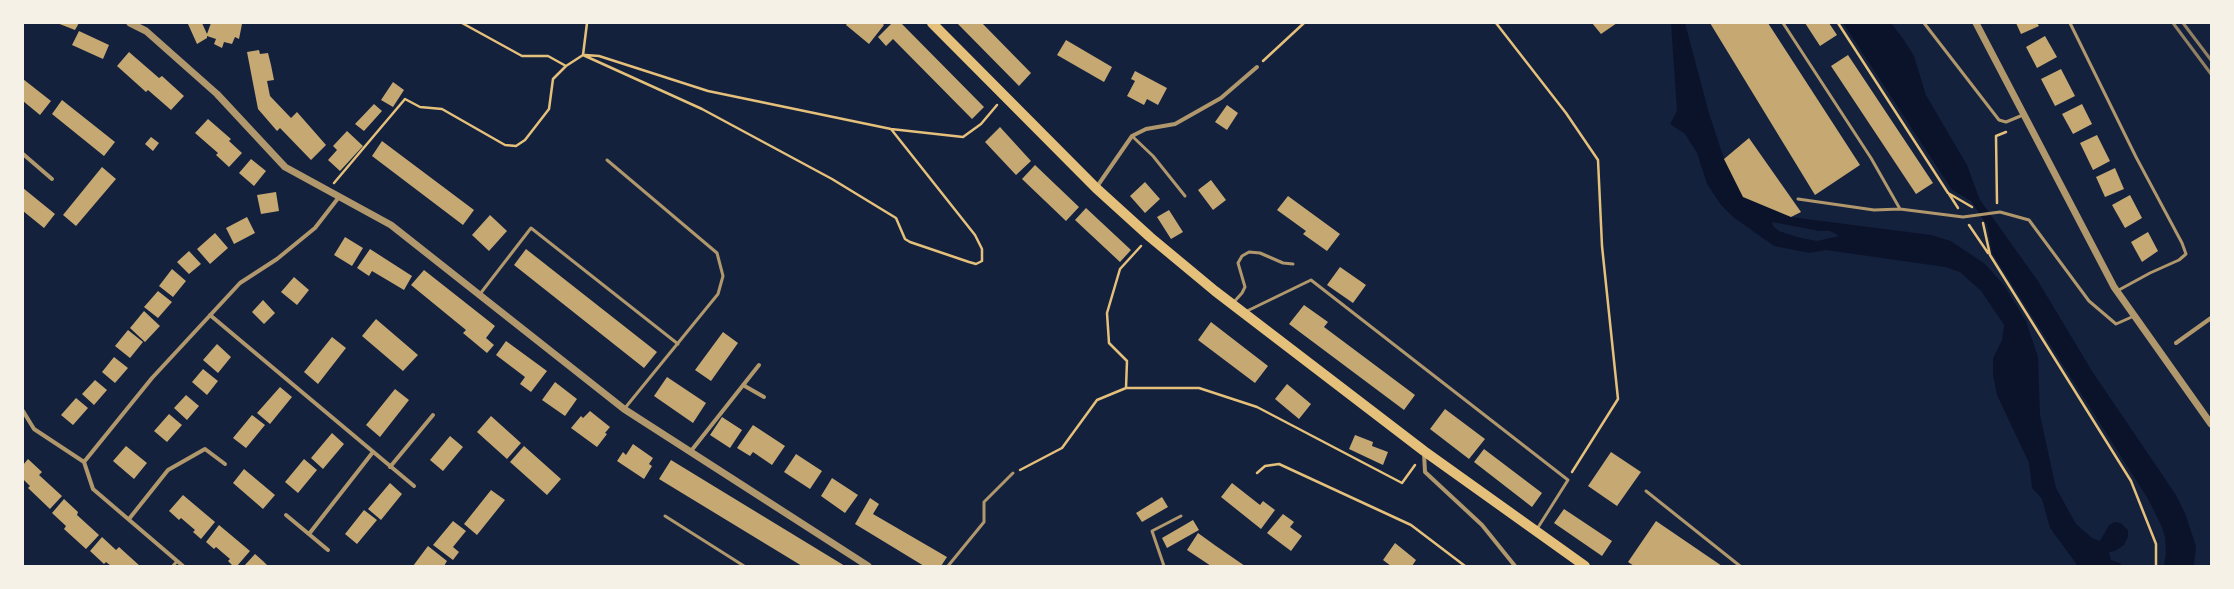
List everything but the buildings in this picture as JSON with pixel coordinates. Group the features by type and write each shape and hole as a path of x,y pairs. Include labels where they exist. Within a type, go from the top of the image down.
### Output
{"main road":[{"path":"932,23 1096,188 1150,237 1232,304 1424,452 1585,566"}],"street":[{"path":"130,23 146,31 217,94 285,167 327,192 391,225 624,409 868,566"},
{"path":"1976,23 2023,115 2117,291 2211,424"},
{"path":"1096,188 1132,136 1146,129 1175,124 1221,98 1256,67"},
{"path":"23,154 52,180"},
{"path":"84,462 152,378 240,283 277,259 315,228 339,198"},
{"path":"210,315 414,486"},
{"path":"2176,343 2211,318"},
{"path":"691,451 758,365"},
{"path":"742,385 764,397"},
{"path":"23,411 34,429 84,462 93,489 183,566"},
{"path":"390,467 433,415"},
{"path":"129,520 168,470 205,449 225,464"},
{"path":"309,534 373,452"},
{"path":"1424,452 1425,472 1482,525 1515,566"},
{"path":"286,515 328,550"}],"lane":[{"path":"1783,23 1871,158 1900,209"},
{"path":"1924,23 1999,120 2006,122 2023,115"},
{"path":"2070,23 2186,254 2180,260 2150,273 2117,291"},
{"path":"1132,136 1153,156 1185,196"},
{"path":"607,160 717,253 723,276 718,294 624,409"},
{"path":"1798,199 1874,210 1900,209 1963,217 1999,212 2029,220 2089,301 2116,324 2134,316"},
{"path":"480,294 531,228 678,344"},
{"path":"1232,304 1242,293 1245,287 1238,263 1242,256 1249,252 1260,253 1283,263 1293,264"},
{"path":"1244,313 1311,280 1568,480 1535,532"},
{"path":"948,566 984,522 984,502 1014,473"},
{"path":"1646,491 1740,566"},
{"path":"664,516 744,566"},
{"path":"1164,566 1152,531 1181,516"},
{"path":"173,566 177,561"}],"path":[{"path":"462,23 522,56 548,56 566,66"},
{"path":"582,55 587,23"},
{"path":"1256,67 1304,23"},
{"path":"1496,23 1566,113 1598,160 1602,246 1618,399 1568,480"},
{"path":"1838,23 1963,217 1990,254 2131,481 2156,544 2156,566"},
{"path":"327,192 406,99 420,107 442,109 505,145 516,146 525,140 549,109 553,79 566,66 582,55 599,56 708,91 891,129 963,137 981,124 1004,97"},
{"path":"582,55 702,109 832,179 896,218 905,239 910,242 976,264 982,261 982,249 975,235 891,129"},
{"path":"1996,136 1999,212"},
{"path":"1948,193 1971,205 1975,212"},
{"path":"1980,218 1984,225 1990,254"},
{"path":"1126,388 1126,361 1109,343 1107,313 1120,269 1150,237"},
{"path":"1014,473 1062,448 1097,400 1126,388 1199,388 1257,406 1402,483 1424,452"},
{"path":"1257,473 1265,466 1279,464 1411,525 1465,566"}],"water":[{"path":"1671,23 1685,23 1709,113 1724,159 1743,197 1791,217 1931,235 1951,241 1985,264 2004,285 2026,321 2038,357 2040,415 2056,488 2076,524 2092,538 2100,541 2109,525 2115,522 2121,523 2128,530 2128,537 2124,545 2115,551 2109,552 2111,560 2120,563 2122,566 2078,566 2050,528 2042,499 2032,488 2029,463 1997,395 1993,375 1993,358 2002,340 2004,325 1981,291 1960,272 1945,267 1826,250 1810,253 1774,246 1733,217 1721,205 1707,184 1697,153 1685,134 1670,124 1677,111","holes":["1772,222 1819,231 1830,231 1839,236 1817,241 1797,237 1779,231 1773,226"]},
{"path":"1843,23 1891,23 1904,40 1914,56 1926,95 1967,165 1980,200 2038,281 2092,371 2176,495 2185,513 2196,546 2194,566 2164,566 2166,552 2165,537 2161,525 2148,499 1992,253 1987,225 1971,201 1952,190"}],"railway":[{"path":"2173,23 2211,74"},
{"path":"2183,23 2211,60"}]}
